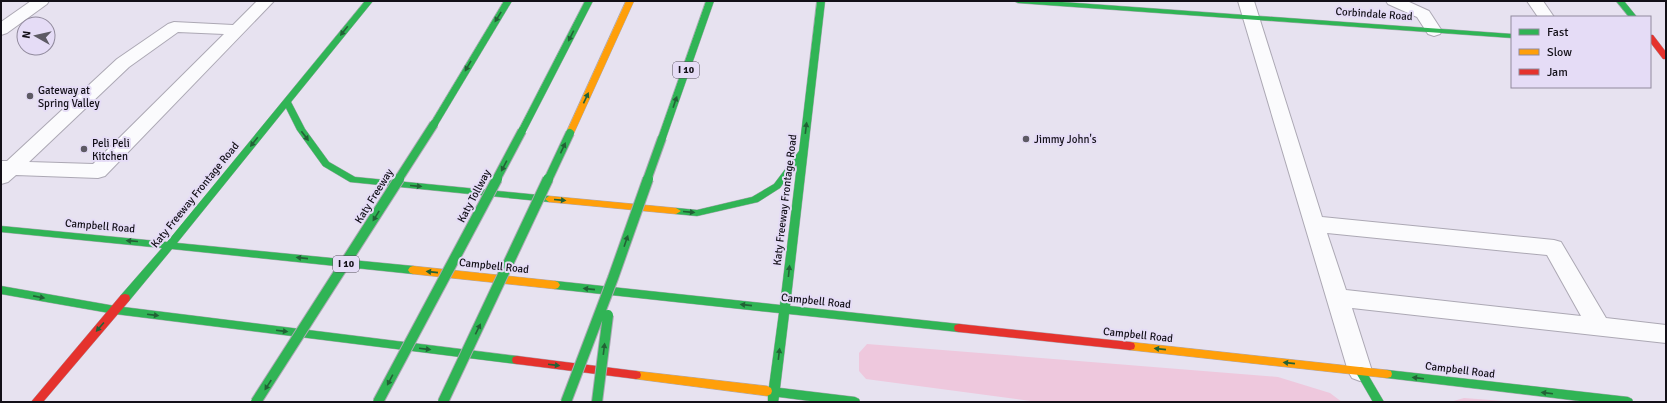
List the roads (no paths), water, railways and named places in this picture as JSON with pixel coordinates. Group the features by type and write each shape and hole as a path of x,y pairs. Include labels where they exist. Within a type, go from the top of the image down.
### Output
{"main road":[{"name":"Katy Freeway Frontage Road","path":"36,402 171,244 369,1"},
{"name":"Katy Freeway","path":"256,402 434,124 508,1"},
{"name":"Katy Tollway","path":"378,402 522,131 589,1"},
{"path":"443,402 570,133 630,1"},
{"name":"I 10","path":"566,402 613,278 710,1"},
{"name":"Katy Freeway Frontage Road","path":"774,397 821,1"},
{"name":"Corbindale Road","path":"1018,1 1248,9 1434,31 1511,36"},
{"path":"1620,1 1632,16"},
{"path":"1651,38 1666,56"},
{"path":"287,101 301,130 326,164 353,180 697,213 755,200 777,186 803,151"},
{"name":"Campbell Road","path":"1,229 171,244 785,309 1360,371 1628,402"},
{"path":"597,402 613,278"},
{"path":"1,290 115,310 774,397 855,402"},
{"path":"1360,371 1379,402"}],"lane":[{"path":"1,30 41,1"},
{"path":"4,170 98,171 266,1"},
{"path":"1394,1 1423,14 1434,31"},
{"path":"1534,1 1545,16"},
{"path":"1248,9 1360,371"},
{"path":"4,170 123,63 174,27 238,30"},
{"path":"1314,224 1554,248 1599,327"},
{"path":"1338,298 1599,327 1665,336"}],"place":[{"name":"Gateway at Spring Valley","path":"30,96"},
{"name":"Jimmy John's","path":"1026,139"},
{"name":"Peli Peli Kitchen","path":"84,149"}]}
